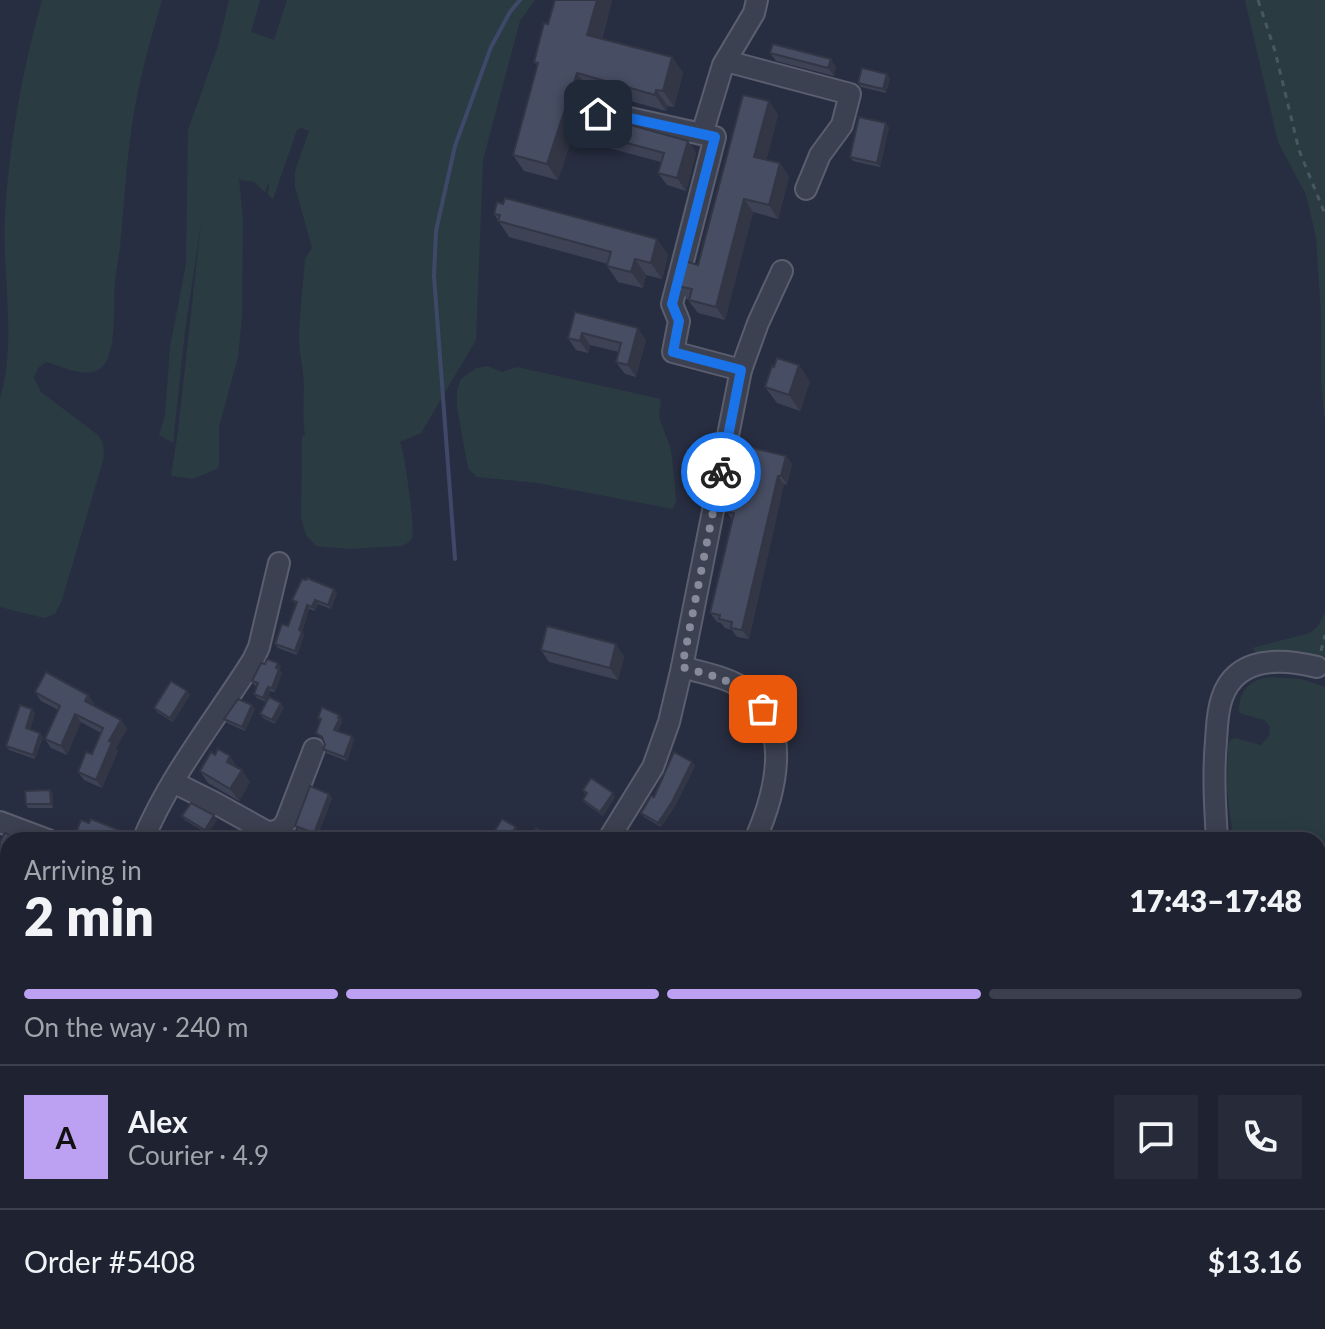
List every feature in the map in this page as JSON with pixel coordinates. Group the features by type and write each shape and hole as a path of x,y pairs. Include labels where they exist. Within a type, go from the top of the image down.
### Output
{"street":[{"path":"702,134 717,80 754,13 757,0"},
{"path":"726,61 850,94 842,125 820,155 806,189"},
{"path":"598,114 611,114 715,137 672,304 679,321 673,352 741,370"},
{"path":"613,832 653,767 669,722 741,370 782,271"},
{"path":"146,832 197,743 253,660 259,647 279,563"},
{"path":"1217,832 1214,772 1218,716 1224,693 1240,673 1256,664 1290,662 1317,667"},
{"path":"682,667 746,690 757,701 770,723 776,746 775,774 758,832"},
{"path":"276,832 286,822 314,749"},
{"path":"173,782 269,832"}],"path":[{"path":"1258,0 1275,51 1299,150 1325,214"}],"shaded area":[{"path":"42,0 162,0 132,125 112,339 107,359 103,366 90,372 46,362 38,368 34,378 41,392 98,435 103,443 104,457 62,600 55,614 44,618 0,607 0,399 8,354 5,217 18,107"},
{"path":"229,0 260,0 251,32 274,40 287,0 535,0 520,21 483,160 476,340 421,433 400,442 413,531 411,540 402,546 349,549 316,546 306,535 301,518 302,437 305,435 299,335 305,259 312,248 295,187 295,171 309,131 301,128 297,130 273,199 268,195 268,183 265,192 254,182 239,178 243,221 242,317 238,357 219,427 219,465 217,469 193,479 171,476 201,223 173,443 159,435 165,415 170,347 186,264 188,130 218,46"},
{"path":"1245,0 1325,0 1325,423 1316,237 1306,195 1278,142"},
{"path":"488,366 502,372 517,367 661,399 659,417 671,450 675,486 673,509 537,483 477,477 468,468 457,391 461,379 476,368"},
{"path":"1325,612 1325,657 1259,656 1252,648 1310,633 1318,626"},
{"path":"1270,677 1301,679 1325,687 1325,832 1232,831 1227,789 1230,740 1235,738 1261,745 1269,736 1270,726 1264,720 1239,713 1243,693 1256,681"}],"building":[{"path":"555,0 597,0 587,35 672,57 663,91 656,90 655,95 577,73 547,164 513,155 538,63 534,62 544,23 548,24"},
{"path":"773,44 831,59 828,68 770,53"},
{"path":"862,68 887,74 883,89 858,83"},
{"path":"743,95 769,101 754,157 780,163 769,205 744,199 716,307 689,300 692,289 677,286 684,261 698,265"},
{"path":"602,117 688,141 677,178 658,173 664,153 597,135"},
{"path":"859,117 886,123 877,163 850,157"},
{"path":"505,198 657,239 651,263 635,259 631,272 607,266 611,252 498,221 500,215 494,214 497,202 503,204"},
{"path":"575,312 638,328 628,365 616,362 621,343 582,333 580,341 568,338"},
{"path":"777,358 799,365 789,395 765,387"},
{"path":"732,443 786,456 781,476 778,476 742,630 731,628 732,622 710,613 734,513 727,512 732,490 738,492 744,468 728,464"},
{"path":"307,578 334,589 328,605 315,600 312,607 307,605 295,651 275,644 282,624 288,626 297,602 292,600 302,579"},
{"path":"547,626 616,644 610,668 541,650"},
{"path":"267,659 278,663 276,668 279,669 272,688 268,687 263,698 254,694 258,683 252,681 261,663 265,664"},
{"path":"46,672 88,695 85,701 121,720 109,741 112,742 96,780 78,772 86,752 92,754 103,728 75,714 61,746 45,739 60,706 35,692"},
{"path":"171,681 187,691 170,718 154,708"},
{"path":"269,697 281,703 272,720 260,714"},
{"path":"238,699 252,705 242,727 224,719"},
{"path":"20,705 32,709 26,728 40,733 33,755 6,746"},
{"path":"322,707 339,715 334,730 352,736 344,757 323,749 322,737 316,733"},
{"path":"218,749 230,756 227,762 242,770 230,789 200,771 211,752 215,755"},
{"path":"674,752 692,762 658,823 641,813 651,796 654,797"},
{"path":"591,778 613,793 600,812 583,800 587,793 583,790"},
{"path":"310,786 329,794 314,832 295,826"},
{"path":"50,790 51,804 26,804 25,791"},
{"path":"191,803 214,815 205,830 182,816"},
{"path":"91,819 119,830 76,832 81,820 89,823"},
{"path":"502,819 516,827 513,832 494,832"}],"waterway":[{"path":"455,559 434,276 436,231 455,146 491,47 520,0"}],"way so far":[{"path":"721,472 682,667 717,677 746,690 763,709"}],"route":[{"path":"598,114 611,114 715,137 672,304 679,321 673,352 741,370 721,472"}]}
